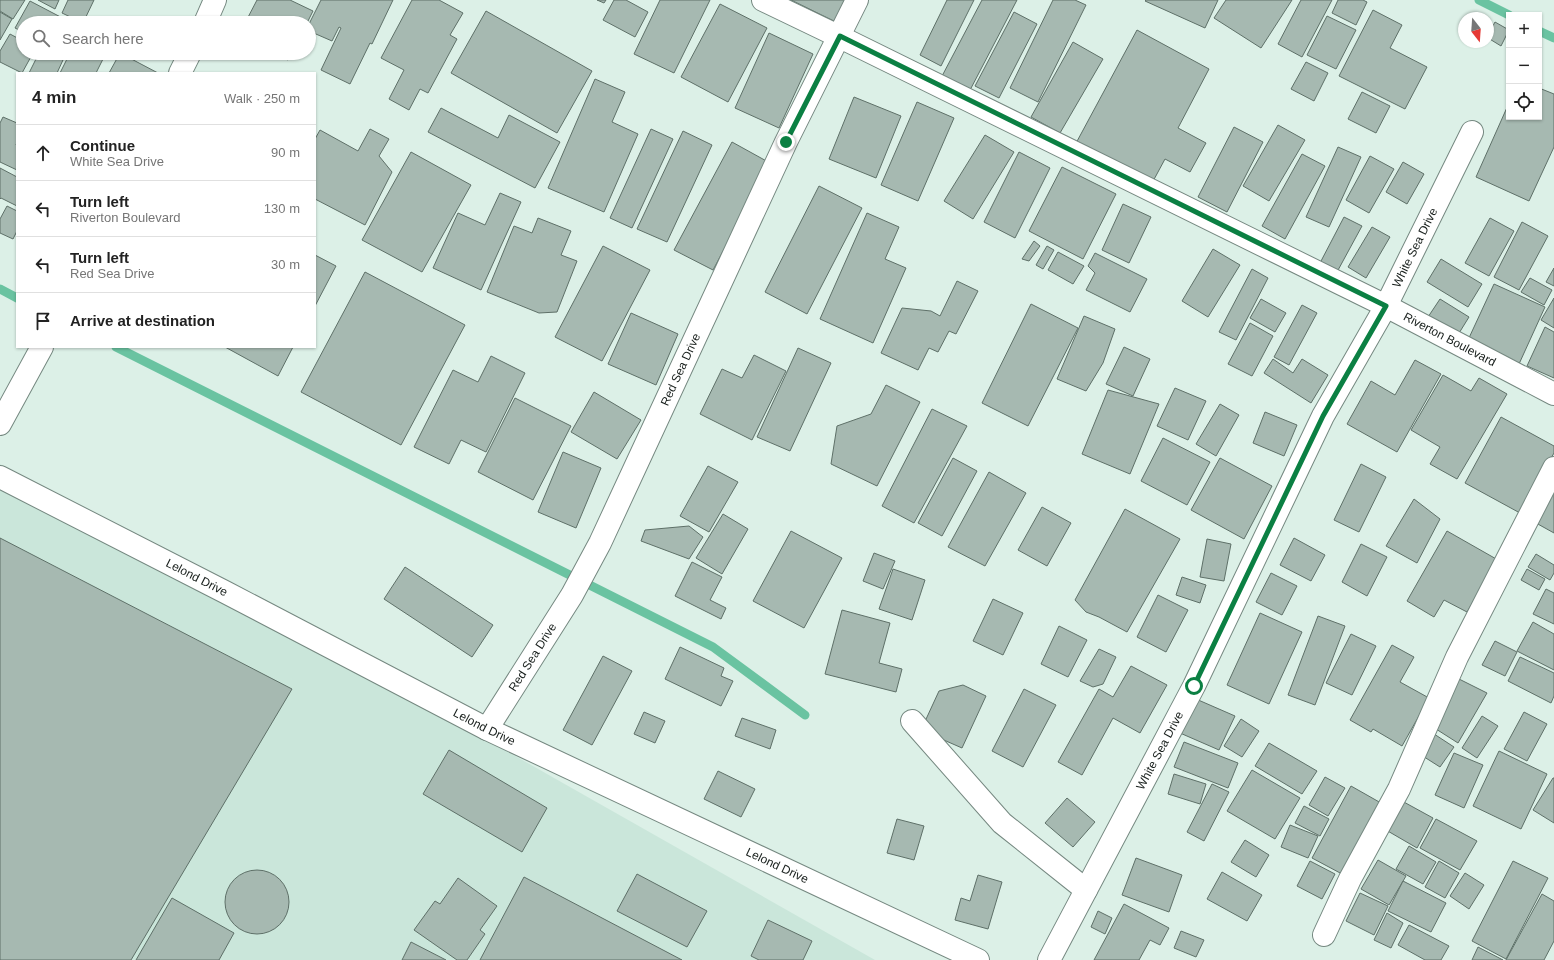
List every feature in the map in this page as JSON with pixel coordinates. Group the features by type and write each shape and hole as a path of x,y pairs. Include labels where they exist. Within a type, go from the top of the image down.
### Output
{"street":[{"path":"208,16 215,0"},
{"name":"Riverton Boulevard","path":"763,0 840,36 1386,306 1554,394"},
{"name":"Red Sea Drive","path":"487,729 572,595 600,543 786,142 857,0"},
{"path":"180,72 186,60"},
{"name":"White Sea Drive","path":"1050,960 1194,686 1323,416 1386,306 1472,132"},
{"path":"0,424 41,348"},
{"path":"1324,935 1350,879 1399,789 1457,657 1554,468"},
{"name":"Lelond Drive","path":"0,477 225,592 487,729 978,960"},
{"path":"912,721 1002,823 1086,890"}],"shaded area":[{"path":"0,464 152,550 875,960 0,960"}],"building":[{"path":"0,0 25,0 13,19 0,11"},
{"path":"38,0 59,0 55,9"},
{"path":"68,0 94,0 86,16 68,16 62,13"},
{"path":"257,0 290,0 313,11 310,16 249,16"},
{"path":"321,0 393,0 372,44 370,43 350,84 321,70 341,28 339,27 332,41 316,34 316,16 313,16"},
{"path":"412,0 439,0 463,13 450,35 457,39 428,93 420,89 409,110 389,99 404,70 381,58"},
{"path":"597,0 606,0 604,3"},
{"path":"614,0 626,0 648,12 635,37 603,20"},
{"path":"660,0 710,0 674,73 634,54"},
{"path":"791,0 847,0 836,22"},
{"path":"947,0 974,0 941,66 920,55"},
{"path":"982,0 1017,0 969,92 941,78"},
{"path":"1053,0 1075,0 1086,5 1038,102 1010,88"},
{"path":"1218,0 1205,28 1145,1"},
{"path":"1226,0 1292,0 1261,48 1214,18"},
{"path":"1301,0 1332,0 1302,57 1278,44"},
{"path":"1338,0 1363,0 1367,2 1356,25 1332,13"},
{"path":"30,1 59,16 22,16"},
{"path":"720,4 767,28 728,102 681,77"},
{"path":"1373,10 1402,25 1390,48 1427,67 1405,109 1339,76"},
{"path":"486,11 592,71 557,133 451,73"},
{"path":"0,12 12,19 0,40"},
{"path":"1014,12 1037,24 999,98 975,86"},
{"path":"1327,16 1356,30 1336,69 1307,55"},
{"path":"1495,22 1506,28 1506,36 1501,46 1494,42"},
{"path":"1137,30 1209,69 1178,128 1206,143 1190,172 1165,159 1151,185 1075,145"},
{"path":"769,33 813,54 779,128 735,108"},
{"path":"10,34 16,37 16,60 29,60 23,72 0,62 0,51"},
{"path":"1073,42 1103,59 1060,133 1031,117"},
{"path":"36,60 63,60 57,72 30,72"},
{"path":"66,60 102,60 96,72 60,72"},
{"path":"116,60 133,60 156,72 110,72"},
{"path":"1306,62 1328,73 1314,101 1291,89"},
{"path":"595,79 625,92 612,122 638,134 604,212 548,188"},
{"path":"1542,89 1554,94 1554,147 1529,201 1476,177 1506,110 1506,120 1542,120"},
{"path":"1362,92 1390,106 1376,133 1348,119"},
{"path":"854,97 901,116 876,178 829,159"},
{"path":"917,102 954,118 918,201 881,185"},
{"path":"441,108 498,138 509,115 560,142 535,188 428,132"},
{"path":"3,117 16,123 16,170 0,162 0,123"},
{"path":"1278,125 1305,140 1269,201 1243,186"},
{"path":"1234,127 1263,142 1227,212 1198,197"},
{"path":"370,129 389,139 379,156 392,172 365,225 316,200 316,137 320,130 358,151"},
{"path":"651,129 673,139 632,228 610,218"},
{"path":"683,131 712,145 667,242 637,229"},
{"path":"985,135 1014,152 973,219 944,201"},
{"path":"732,142 770,163 713,270 674,250"},
{"path":"1338,147 1361,157 1329,227 1306,217"},
{"path":"411,152 471,185 422,272 362,240"},
{"path":"1019,152 1050,168 1015,238 984,222"},
{"path":"1302,154 1325,166 1285,239 1262,226"},
{"path":"1370,156 1394,169 1369,213 1346,200"},
{"path":"1403,162 1424,174 1407,204 1386,192"},
{"path":"1062,167 1116,194 1083,259 1029,231"},
{"path":"0,168 16,176 16,206 1,198 0,199"},
{"path":"819,186 862,208 807,314 765,292"},
{"path":"500,193 521,202 481,290 433,268 458,213 485,225"},
{"path":"1123,204 1151,217 1129,263 1102,250"},
{"path":"7,206 16,210 16,233 13,239 0,233 0,219"},
{"path":"867,213 899,227 885,259 906,268 873,343 820,319"},
{"path":"1344,217 1362,226 1337,272 1320,263"},
{"path":"538,218 571,231 561,255 577,261 557,312 539,313 487,292 514,226 532,233"},
{"path":"1490,218 1514,231 1489,276 1465,263"},
{"path":"1522,222 1548,236 1519,290 1494,277"},
{"path":"1372,227 1390,237 1366,278 1348,267"},
{"path":"1034,241 1040,246 1029,261 1022,259"},
{"path":"603,246 650,270 602,361 555,337"},
{"path":"1047,246 1054,250 1043,269 1036,265"},
{"path":"1213,249 1240,265 1208,317 1182,301"},
{"path":"1058,252 1084,266 1073,284 1048,270"},
{"path":"1095,253 1147,279 1130,312 1086,290 1095,273 1088,266"},
{"path":"316,256 336,266 316,304"},
{"path":"1441,259 1482,284 1468,307 1427,282"},
{"path":"1554,268 1554,286 1546,282"},
{"path":"1252,269 1268,278 1236,340 1219,332"},
{"path":"365,272 465,325 401,445 301,392"},
{"path":"1530,278 1552,290 1544,305 1521,292"},
{"path":"957,281 978,291 956,334 949,331 938,352 929,348 918,370 881,353 902,308 931,311 940,316"},
{"path":"1494,284 1545,307 1519,364 1468,340"},
{"path":"1554,298 1554,328 1541,320"},
{"path":"1261,299 1286,313 1275,332 1250,318"},
{"path":"1440,299 1469,317 1456,338 1426,320"},
{"path":"1031,304 1078,328 1028,426 982,403"},
{"path":"1302,305 1317,313 1289,365 1274,357"},
{"path":"631,313 678,334 656,385 608,364"},
{"path":"1084,316 1115,329 1103,363 1086,391 1057,379"},
{"path":"1250,323 1273,336 1252,376 1228,364"},
{"path":"1545,327 1554,332 1554,378 1527,366"},
{"path":"1124,347 1150,359 1133,396 1106,384"},
{"path":"227,348 292,348 278,376"},
{"path":"798,348 831,363 790,451 757,437"},
{"path":"754,355 786,371 752,440 700,414 722,369 742,378"},
{"path":"491,356 525,373 486,452 461,440 449,464 414,447 453,370 478,382"},
{"path":"1273,359 1293,373 1302,359 1328,375 1311,403 1264,373"},
{"path":"1415,360 1441,374 1397,452 1347,424 1371,381 1395,395"},
{"path":"1443,375 1471,391 1479,378 1507,394 1457,479 1430,464 1440,447 1411,430"},
{"path":"886,385 920,402 877,486 831,464 837,426 871,414"},
{"path":"1175,388 1206,401 1188,440 1157,426"},
{"path":"1108,390 1159,404 1130,474 1082,454"},
{"path":"594,392 641,420 617,459 571,432"},
{"path":"515,398 571,426 533,500 478,472"},
{"path":"1220,404 1239,415 1216,456 1196,444"},
{"path":"932,409 967,426 914,523 882,506"},
{"path":"1265,412 1297,425 1284,456 1253,443"},
{"path":"1501,417 1554,446 1554,453 1520,513 1465,483"},
{"path":"1163,438 1210,462 1187,505 1141,481"},
{"path":"563,452 601,468 576,528 538,512"},
{"path":"953,458 977,471 942,536 918,523"},
{"path":"1220,458 1272,486 1244,539 1191,510"},
{"path":"1361,464 1386,477 1359,532 1334,520"},
{"path":"708,466 738,482 709,532 680,516"},
{"path":"989,472 1026,493 985,566 948,547"},
{"path":"1554,490 1554,533 1536,523"},
{"path":"1414,499 1440,519 1417,563 1386,546"},
{"path":"1042,507 1071,523 1047,566 1018,550"},
{"path":"1125,509 1180,539 1127,632 1099,617 1086,612 1075,600"},
{"path":"723,514 748,529 722,574 696,558"},
{"path":"689,526 703,537 689,559 641,541 645,530"},
{"path":"791,531 842,558 804,628 753,601"},
{"path":"1447,531 1498,560 1467,612 1444,600 1434,617 1407,601"},
{"path":"0,538 292,689 131,960 0,960"},
{"path":"1294,538 1325,555 1311,581 1280,565"},
{"path":"1207,539 1231,544 1224,581 1200,577"},
{"path":"1361,544 1387,557 1367,596 1342,582"},
{"path":"874,553 895,561 883,589 863,581"},
{"path":"1536,554 1554,565 1554,573 1550,580 1528,567"},
{"path":"692,562 722,577 710,600 726,608 721,619 675,596"},
{"path":"405,567 493,625 472,657 384,599"},
{"path":"893,569 925,580 912,620 879,609"},
{"path":"1527,569 1545,579 1539,590 1521,580"},
{"path":"1271,573 1297,586 1282,615 1256,602"},
{"path":"1182,577 1206,585 1200,603 1176,595"},
{"path":"1546,589 1554,593 1554,624 1533,614"},
{"path":"1158,595 1188,610 1166,652 1137,637"},
{"path":"993,599 1023,613 1003,655 973,641"},
{"path":"842,610 890,623 879,663 902,669 896,692 825,674"},
{"path":"1260,613 1302,632 1269,704 1227,685"},
{"path":"1318,616 1345,626 1315,705 1288,695"},
{"path":"1533,622 1554,634 1554,670 1517,651"},
{"path":"1059,626 1087,640 1068,677 1041,664"},
{"path":"1351,634 1376,646 1352,695 1326,683"},
{"path":"1495,641 1517,652 1505,676 1482,665"},
{"path":"1392,645 1414,657 1400,682 1429,698 1402,746 1373,729 1371,732 1350,720"},
{"path":"680,647 724,668 721,676 733,681 721,706 665,679"},
{"path":"1099,649 1116,657 1103,684 1093,687 1080,681"},
{"path":"603,656 632,671 592,745 563,730"},
{"path":"1520,657 1554,673 1554,696 1551,703 1508,681"},
{"path":"1131,666 1167,685 1140,733 1113,718 1082,775 1058,762 1099,689 1113,697"},
{"path":"1457,678 1487,693 1458,743 1436,729"},
{"path":"963,685 986,696 962,748 921,730 939,691"},
{"path":"1024,689 1056,705 1023,767 992,751"},
{"path":"1196,699 1235,716 1219,750 1180,733"},
{"path":"644,712 665,721 655,743 634,734"},
{"path":"1524,712 1547,724 1527,761 1504,749"},
{"path":"1482,716 1498,726 1477,758 1462,748"},
{"path":"742,718 776,730 770,749 735,736"},
{"path":"1241,719 1259,731 1242,757 1224,746"},
{"path":"1431,732 1454,747 1440,767 1418,753"},
{"path":"1184,742 1238,763 1228,788 1174,767"},
{"path":"1269,743 1317,771 1302,794 1255,766"},
{"path":"449,750 547,808 522,852 423,794"},
{"path":"1499,751 1547,774 1521,829 1473,806"},
{"path":"1454,753 1483,765 1464,808 1435,795"},
{"path":"1252,770 1300,798 1275,839 1227,811"},
{"path":"718,771 755,789 741,817 704,799"},
{"path":"1174,774 1206,784 1200,804 1168,794"},
{"path":"1325,777 1345,788 1328,816 1309,805"},
{"path":"1554,778 1554,823 1533,810"},
{"path":"1212,784 1229,792 1204,841 1187,832"},
{"path":"1351,786 1381,803 1342,874 1312,858"},
{"path":"1067,798 1095,822 1073,847 1045,823"},
{"path":"1402,801 1433,818 1417,848 1386,830"},
{"path":"1304,806 1329,819 1320,836 1295,823"},
{"path":"897,819 924,826 914,860 887,853"},
{"path":"1436,819 1477,841 1460,870 1420,848"},
{"path":"1290,825 1318,836 1308,858 1281,847"},
{"path":"1245,840 1269,855 1256,877 1231,862"},
{"path":"1409,846 1436,862 1423,884 1396,869"},
{"path":"1136,858 1182,875 1169,912 1122,895"},
{"path":"1378,860 1406,876 1389,905 1361,889"},
{"path":"1310,861 1335,874 1322,899 1297,886"},
{"path":"1439,861 1459,873 1445,898 1425,887"},
{"path":"1513,861 1548,878 1506,959 1472,941"},
{"path":"251,870 263,870 280,879 287,890 289,902 287,914 280,925 263,934 251,934 239,929 230,920 225,908 225,896 230,884 239,875"},
{"path":"1222,872 1262,895 1247,921 1207,899"},
{"path":"1465,873 1484,885 1469,909 1450,896"},
{"path":"637,874 707,911 687,947 617,911"},
{"path":"978,875 1002,882 988,929 955,920 961,898 970,901"},
{"path":"524,877 682,960 480,960"},
{"path":"458,878 497,906 480,930 485,934 467,960 457,960 414,930 435,901 440,904"},
{"path":"1403,881 1446,903 1431,932 1388,911"},
{"path":"1360,893 1388,906 1374,935 1346,921"},
{"path":"1542,894 1554,901 1554,941 1544,960 1506,960"},
{"path":"172,898 234,933 219,960 136,960"},
{"path":"1124,904 1169,928 1160,945 1150,940 1139,960 1094,960"},
{"path":"1098,911 1112,918 1105,934 1091,927"},
{"path":"1387,913 1403,923 1391,948 1374,940"},
{"path":"768,920 812,941 803,960 759,960 751,956"},
{"path":"1409,925 1449,946 1441,960 1425,960 1398,945"},
{"path":"1181,931 1204,940 1196,957 1174,948"},
{"path":"411,942 446,960 402,960"},
{"path":"1478,947 1503,960 1472,960"}],"waterway":[{"path":"1479,0 1506,14"},
{"path":"1542,32 1554,38"},
{"path":"0,289 16,297"},
{"path":"118,348 713,647 805,715"}],"route":[{"path":"786,142 840,36 1386,306 1323,416 1194,686"}]}
